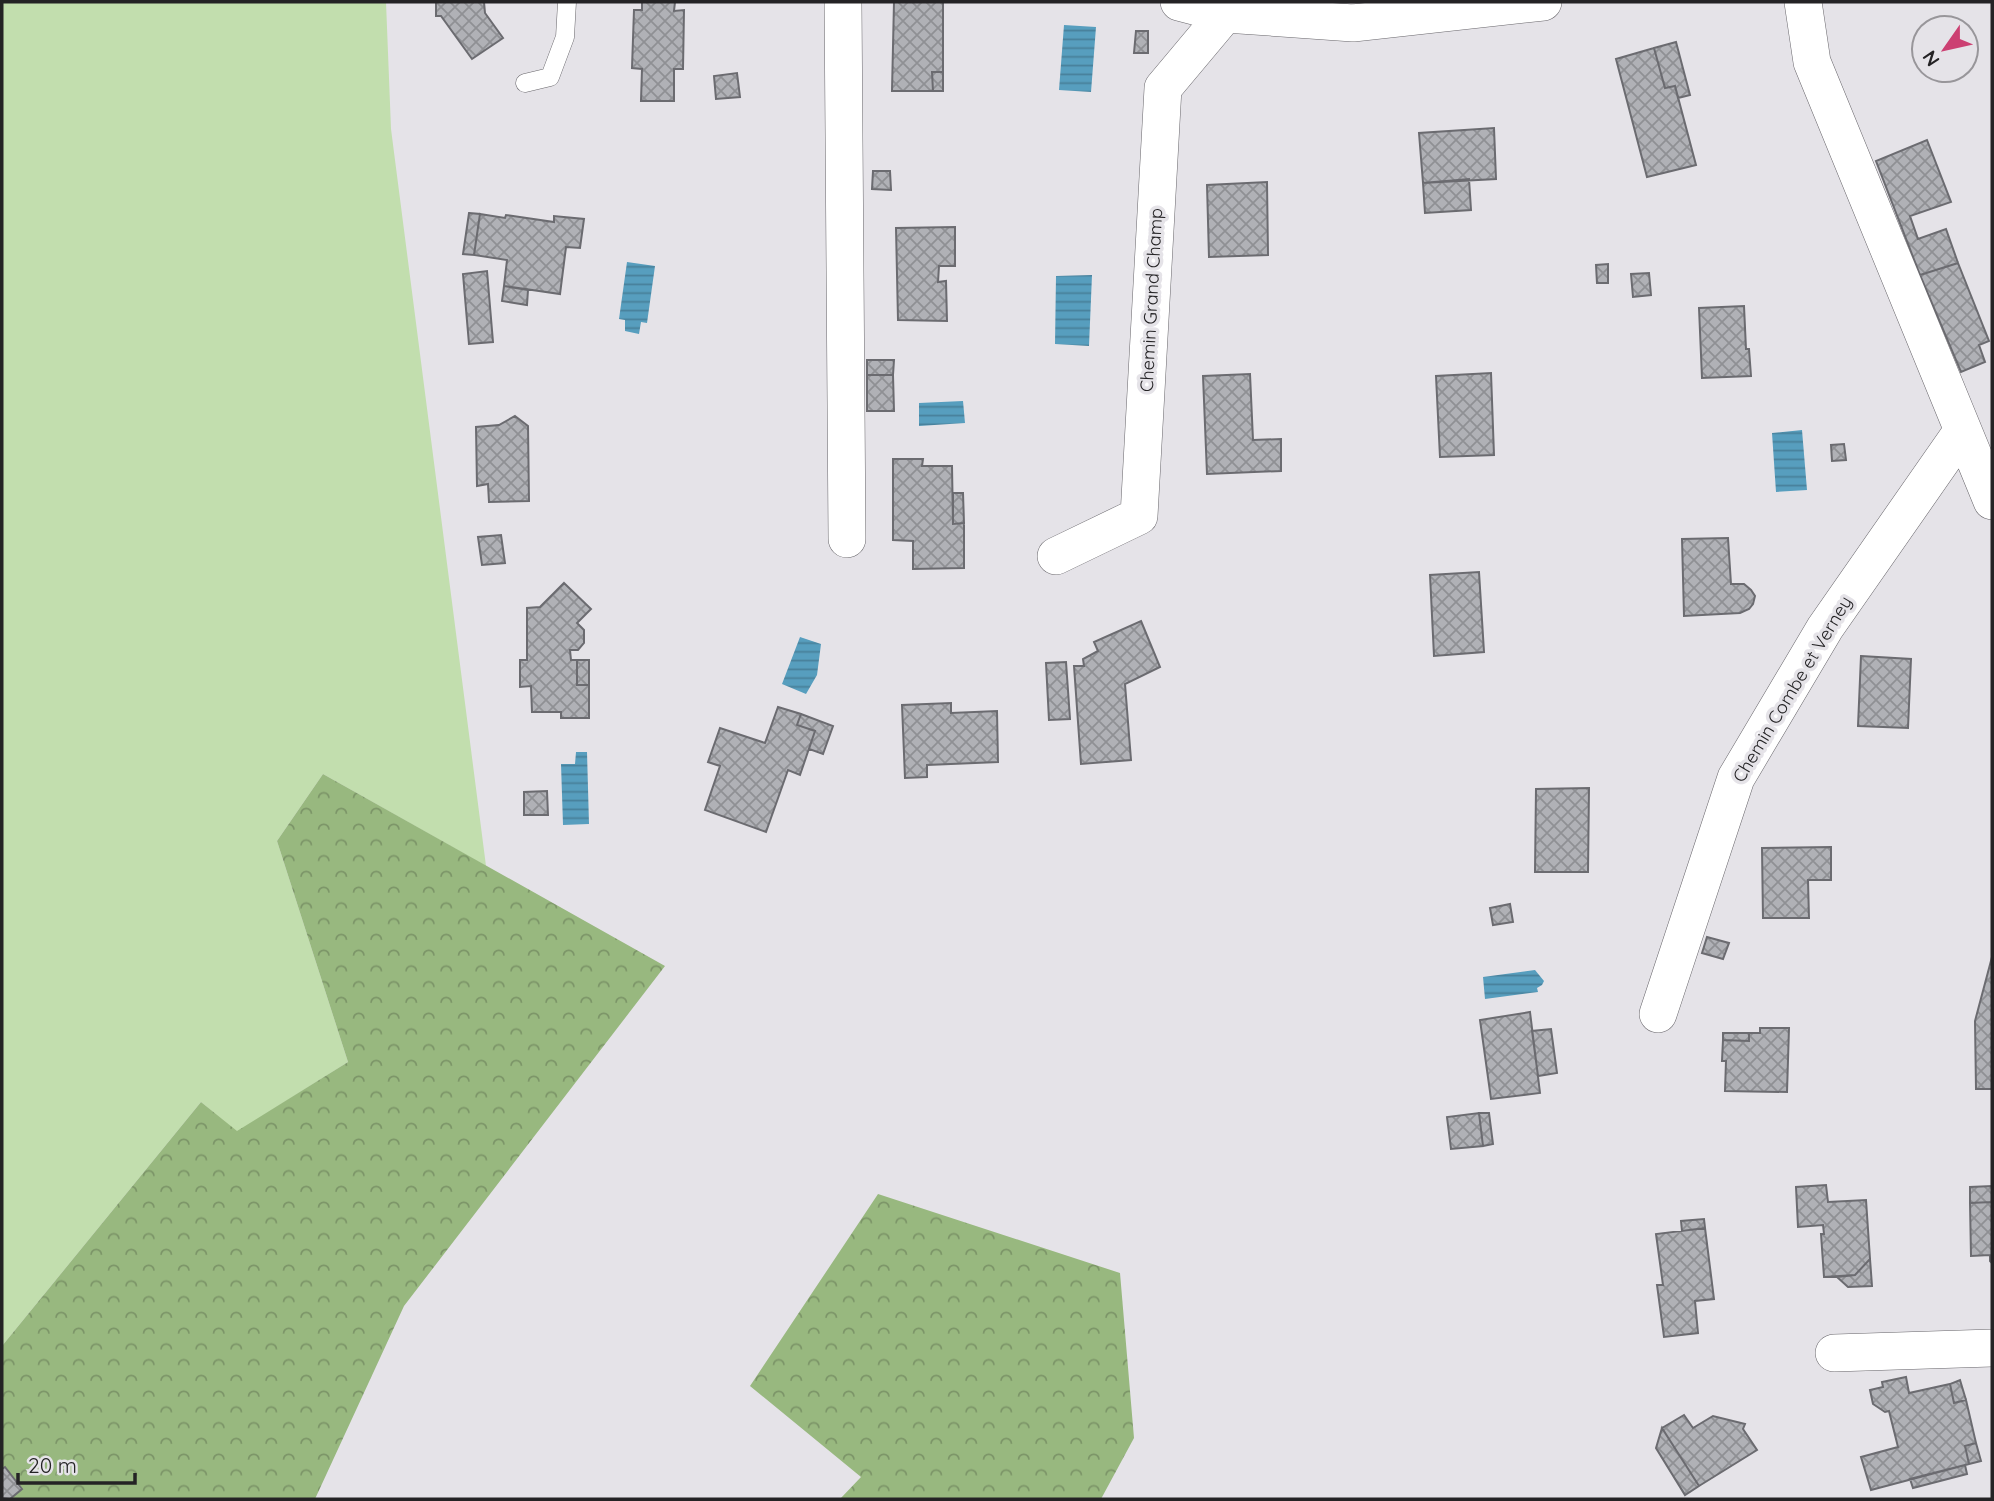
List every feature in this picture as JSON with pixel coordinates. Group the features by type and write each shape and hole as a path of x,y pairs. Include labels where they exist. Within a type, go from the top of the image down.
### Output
{"street":[{"path":"843,2 847,540"},
{"path":"1179,2 1353,23 1542,2"},
{"path":"1804,2 1812,62 1992,501"},
{"name":"Chemin Grand Champ","path":"1056,556 1139,516 1163,89 1219,8"},
{"name":"Chemin Combe et Verney","path":"1658,1013 1736,778 1825,628 1963,430"},
{"path":"1834,1353 1992,1349"}],"lane":[{"path":"525,83 550,77 565,37 566,2"}],"green space":[{"path":"2,2 386,2 391,129 486,866 323,774 277,841 348,1062 237,1132 201,1102 2,1346"},
{"path":"323,774 665,966 404,1306 315,1499 2,1499 2,1346 201,1102 237,1131 348,1062 277,841"},
{"path":"878,1194 1120,1273 1134,1438 1101,1499 840,1499 861,1477 750,1386"}],"water":[{"path":"1064,25 1096,27 1091,92 1059,90"},
{"path":"627,262 655,266 647,323 641,322 639,334 625,331 625,320 619,319"},
{"path":"1092,275 1089,346 1055,344 1056,276"},
{"path":"963,401 965,423 919,426 919,403"},
{"path":"1802,430 1807,490 1776,492 1772,433"},
{"path":"800,637 821,644 817,675 806,694 782,684"},
{"path":"576,752 587,752 589,824 563,825 561,764 575,764"},
{"path":"1535,970 1544,981 1537,988 1538,992 1485,999 1483,977"}],"building":[{"path":"436,2 484,2 485,13 503,38 472,59 441,16 436,16"},
{"path":"642,2 675,2 674,11 684,10 683,69 674,69 674,101 641,101 642,69 632,68 634,10 642,10"},
{"path":"894,2 943,2 943,72 932,72 933,91 892,91"},
{"path":"1136,31 1148,31 1148,53 1134,53"},
{"path":"1676,42 1690,95 1678,98 1675,86 1665,88 1654,48"},
{"path":"1654,48 1665,88 1675,86 1696,165 1647,177 1616,59"},
{"path":"932,72 943,72 943,91 933,91"},
{"path":"737,73 740,97 716,99 714,76"},
{"path":"1494,128 1496,179 1423,183 1419,133"},
{"path":"1927,140 1951,202 1910,216 1918,239 1946,229 1958,263 1920,275 1876,161"},
{"path":"873,171 890,171 891,190 872,189"},
{"path":"1469,179 1471,210 1425,213 1423,183"},
{"path":"1267,182 1268,255 1209,257 1207,185"},
{"path":"469,213 480,214 474,255 463,254"},
{"path":"480,214 554,222 554,216 584,219 580,248 566,247 560,294 504,286 507,260 474,255"},
{"path":"955,227 955,266 939,266 938,282 946,281 947,321 898,320 896,228"},
{"path":"1958,263 1989,341 1979,345 1985,362 1961,372 1920,275"},
{"path":"1608,264 1608,283 1597,283 1596,265"},
{"path":"487,271 493,342 469,344 463,274"},
{"path":"1649,273 1651,295 1633,297 1631,274"},
{"path":"504,286 528,290 527,305 502,301"},
{"path":"1744,306 1746,349 1749,349 1751,376 1702,378 1699,308"},
{"path":"867,360 894,360 893,375 867,375"},
{"path":"1491,373 1494,455 1440,457 1436,376"},
{"path":"1250,374 1253,440 1281,439 1281,471 1207,474 1203,376"},
{"path":"867,375 893,375 894,411 867,411"},
{"path":"515,416 528,426 529,501 489,502 488,484 477,486 476,427 499,425"},
{"path":"1844,444 1846,460 1832,461 1831,445"},
{"path":"893,459 923,459 922,466 952,466 953,524 964,523 964,568 913,569 913,541 893,540"},
{"path":"953,493 963,493 964,523 953,524"},
{"path":"501,535 505,563 482,565 478,537"},
{"path":"1728,538 1731,584 1744,584 1751,590 1755,596 1753,604 1740,613 1684,616 1682,539"},
{"path":"1479,572 1484,652 1434,656 1430,575"},
{"path":"564,583 591,609 577,623 584,630 584,643 578,650 570,650 571,660 577,660 577,685 589,685 589,718 561,718 561,712 532,712 531,686 520,687 520,660 527,660 527,608 540,607"},
{"path":"1141,621 1160,667 1125,684 1131,760 1081,764 1074,666 1084,666 1083,659 1098,651 1094,642"},
{"path":"1861,656 1911,659 1908,728 1858,726"},
{"path":"577,660 589,660 589,685 577,685"},
{"path":"1066,662 1070,719 1049,720 1046,663"},
{"path":"951,703 951,713 997,711 998,762 927,765 927,777 905,778 902,705"},
{"path":"778,707 801,714 797,725 815,731 800,775 788,770 766,832 705,810 720,766 708,762 720,728 765,743"},
{"path":"801,714 833,726 823,754 809,749 815,731 797,725"},
{"path":"1589,788 1588,872 1535,872 1536,789"},
{"path":"547,791 548,815 524,815 524,792"},
{"path":"1831,847 1831,880 1808,880 1809,918 1763,918 1762,848"},
{"path":"1510,904 1513,922 1493,925 1490,908"},
{"path":"1707,937 1729,943 1723,959 1702,953"},
{"path":"1992,957 1992,1089 1976,1089 1975,1021"},
{"path":"1530,1012 1540,1093 1491,1099 1480,1020"},
{"path":"1760,1028 1789,1028 1787,1092 1725,1091 1726,1061 1722,1061 1723,1040 1749,1041 1749,1033 1760,1033"},
{"path":"1551,1029 1557,1073 1538,1076 1532,1031"},
{"path":"1723,1033 1749,1033 1749,1041 1723,1040"},
{"path":"1479,1113 1483,1146 1451,1149 1447,1117"},
{"path":"1479,1113 1489,1113 1493,1144 1483,1146"},
{"path":"1826,1185 1828,1202 1866,1200 1870,1259 1855,1275 1824,1277 1821,1234 1824,1234 1823,1225 1798,1227 1796,1187"},
{"path":"1992,1186 1992,1202 1970,1203 1970,1187"},
{"path":"1992,1202 1992,1263 1990,1255 1971,1256 1970,1203"},
{"path":"1704,1219 1705,1228 1682,1231 1681,1221"},
{"path":"1705,1228 1714,1299 1695,1301 1698,1333 1664,1337 1657,1285 1663,1285 1656,1234"},
{"path":"1870,1259 1872,1286 1848,1287 1837,1277 1855,1275"},
{"path":"1906,1377 1909,1393 1950,1384 1954,1403 1966,1400 1976,1443 1965,1446 1969,1464 1871,1490 1861,1457 1898,1447 1889,1411 1885,1412 1873,1404 1870,1390 1883,1387 1882,1382"},
{"path":"1960,1380 1966,1400 1954,1403 1950,1384"},
{"path":"1684,1415 1693,1428 1713,1416 1745,1424 1743,1429 1757,1450 1699,1486 1662,1428"},
{"path":"1662,1428 1699,1486 1685,1495 1656,1448"},
{"path":"1976,1443 1981,1461 1969,1464 1965,1446"},
{"path":"1965,1465 1967,1474 1913,1488 1910,1479"},
{"path":"5,1467 22,1489 10,1499 2,1498 2,1469"}]}
